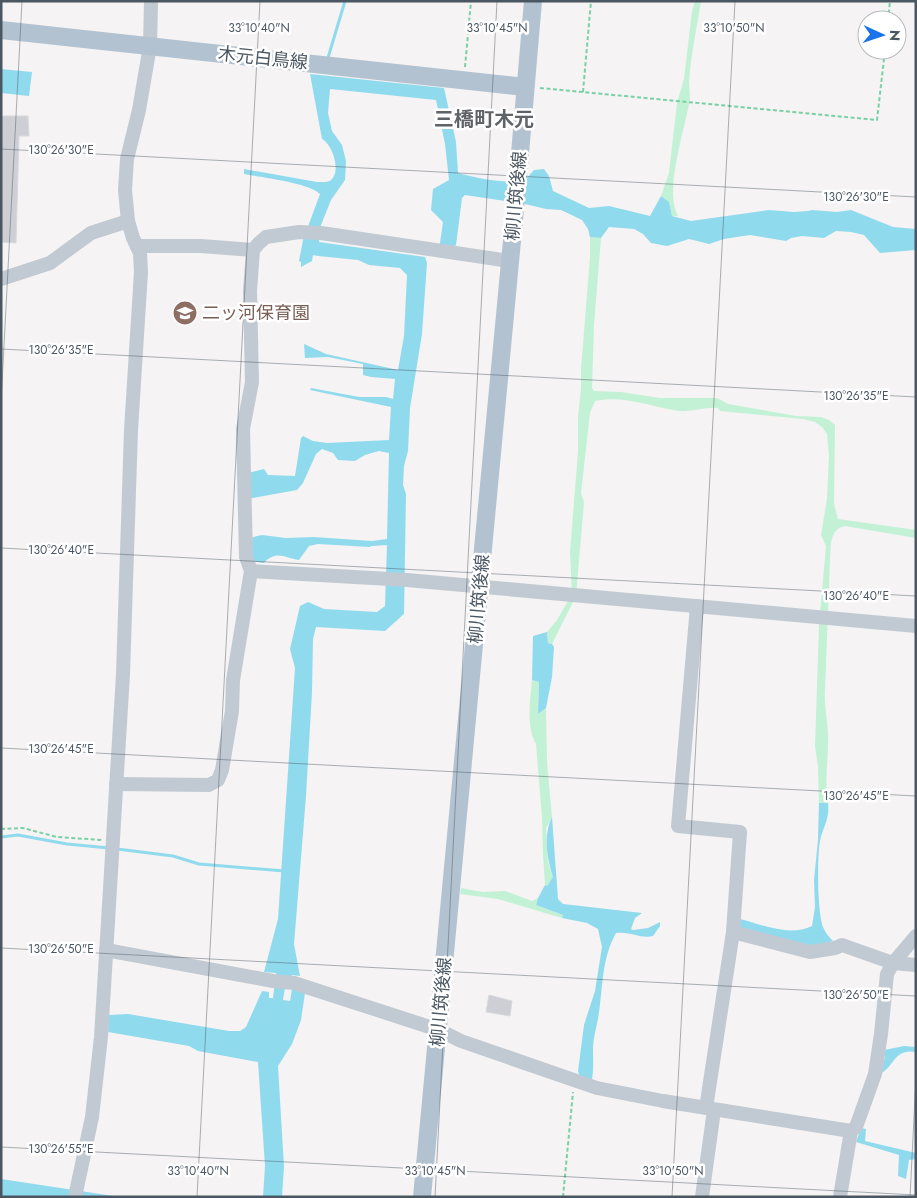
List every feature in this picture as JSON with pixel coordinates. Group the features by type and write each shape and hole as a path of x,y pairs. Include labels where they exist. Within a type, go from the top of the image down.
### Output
{"main road":[{"name":"柳川筑後線","path":"422,1197 516,202 533,1"},
{"name":"木元白鳥線","path":"1,30 525,86"}],"street":[{"path":"76,1192 92,1117 101,1037 124,664 131,430 141,272 140,253 128,222 125,190 128,159 150,46 151,1"},
{"path":"1,279 50,263 91,233 128,222"},
{"path":"116,784 209,785 218,780 222,770 232,711 233,680 251,571 246,557 243,429 252,382 250,290 253,250 266,237 299,232 321,233 510,261"},
{"path":"135,242 253,250"},
{"path":"251,571 381,578 480,586 916,626"},
{"path":"697,606 678,826 740,832 733,932 710,1109 702,1197"},
{"path":"733,932 810,952 842,945 893,963 916,965"},
{"path":"840,1197 851,1131 856,1126 875,1074 887,974 893,963 916,936"},
{"path":"106,950 273,981 294,983 439,1030 461,1041 597,1088 663,1102 851,1131"}],"path":[{"path":"464,80 471,1"},
{"path":"583,92 591,1"},
{"path":"525,86 878,120 884,60"},
{"path":"1,829 23,828 57,836 112,841"},
{"path":"563,1197 578,1081"}],"green space":[{"path":"695,1 701,1 690,71 690,101 674,177 674,205 678,216 672,216 669,202 661,196 669,173 677,103 684,79 692,11"},
{"path":"590,237 601,238 594,325 592,388 594,391 621,392 660,398 717,398 728,404 796,416 821,417 829,420 835,425 834,504 838,519 916,530 916,538 845,526 833,535 830,560 825,695 828,733 826,786 828,803 819,803 818,766 815,746 819,625 826,546 821,535 827,499 829,456 827,434 815,422 803,419 720,411 718,408 679,411 626,400 595,401 590,413 581,493 584,502 576,596 552,644 548,643 547,632 557,620 572,594 570,552 578,452 578,417"},
{"path":"532,680 539,682 538,714 546,708 547,762 552,817 546,828 548,862 553,877 547,886 545,885 536,744 530,721"},
{"path":"461,888 483,892 505,891 532,901 538,898 536,905 563,915 562,918 498,899 460,894"}],"water":[{"path":"1,69 32,72 29,96 1,93"},
{"path":"310,74 444,88 456,142 458,173 491,180 524,181 534,170 544,169 549,176 553,191 589,208 609,206 650,216 661,196 669,202 672,216 691,221 769,210 837,212 851,210 893,227 916,229 916,250 880,253 864,235 836,231 824,238 802,236 786,241 750,235 724,239 709,244 689,239 667,246 651,243 643,234 634,229 609,227 601,238 590,237 588,229 582,220 561,210 465,195 462,198 456,245 450,251 438,246 443,222 431,210 433,189 449,180 445,144 436,100 330,89 328,113 332,131 342,145 346,161 345,180 331,200 321,225 319,242 425,257 427,263 422,334 410,408 408,451 404,466 403,485 406,494 404,614 385,631 316,627 313,639 306,796 294,944 300,976 292,975 287,988 285,988 283,1000 290,1001 292,989 305,993 301,1020 292,1044 278,1066 284,1167 282,1197 263,1197 265,1166 258,1062 198,1051 189,1046 108,1032 109,1015 128,1014 229,1031 240,1031 246,1027 262,991 269,992 269,998 273,998 276,973 264,972 278,919 295,668 290,649 300,606 308,602 324,609 377,612 385,606 387,545 370,547 318,544 309,546 299,560 276,556 264,563 251,561 249,538 262,535 286,538 314,537 372,541 387,539 389,453 379,451 365,455 355,461 338,460 333,453 322,449 316,454 303,483 297,490 247,499 248,473 264,469 268,475 295,476 301,438 303,436 313,441 327,443 389,440 391,407 310,390 311,388 359,397 386,397 393,399 395,379 363,375 363,364 328,357 305,358 304,344 326,354 398,370 404,336 407,275 400,268 369,265 358,260 313,255 312,261 301,267 301,262 299,261 303,240 320,194 315,190 296,184 244,174 244,169 317,182 327,182 335,175 336,170 332,151 322,139"},
{"path":"547,632 548,643 554,647 552,677 546,708 538,714 539,682 532,680 533,636"},
{"path":"819,803 828,803 827,819 819,849 818,886 820,912 824,929 833,941 814,946 797,945 739,927 740,919 767,927 786,930 804,929 812,926 815,907 814,880"},
{"path":"552,817 558,899 563,904 642,913 635,918 631,929 633,930 648,928 660,922 660,926 653,936 644,937 616,933 611,943 603,975 600,1008 594,1038 591,1084 581,1081 578,1071 584,1025 595,991 602,947 598,929 587,923 562,918 563,915 536,905 545,885 547,886 553,877 547,847 549,824"},
{"path":"904,1046 916,1047 916,1052 909,1051 899,1055 880,1074 885,1057 884,1050"},
{"path":"861,1128 866,1129 865,1141 916,1153 916,1159 909,1160 906,1179 898,1176 899,1155 856,1142"},
{"path":"1,1179 120,1197 1,1197"}],"building":[{"path":"1,116 28,116 29,136 19,136 16,243 1,242"},
{"path":"489,995 512,1001 510,1016 486,1012"}],"waterway":[{"path":"327,61 345,1"},
{"path":"1,837 18,835 67,844 109,848"},
{"path":"117,849 173,856 199,864 284,871"}],"place":[{"name":"二ッ河保育園","path":"185,313"}],"district":[{"name":"三橋町木元","path":"484,119"}]}
